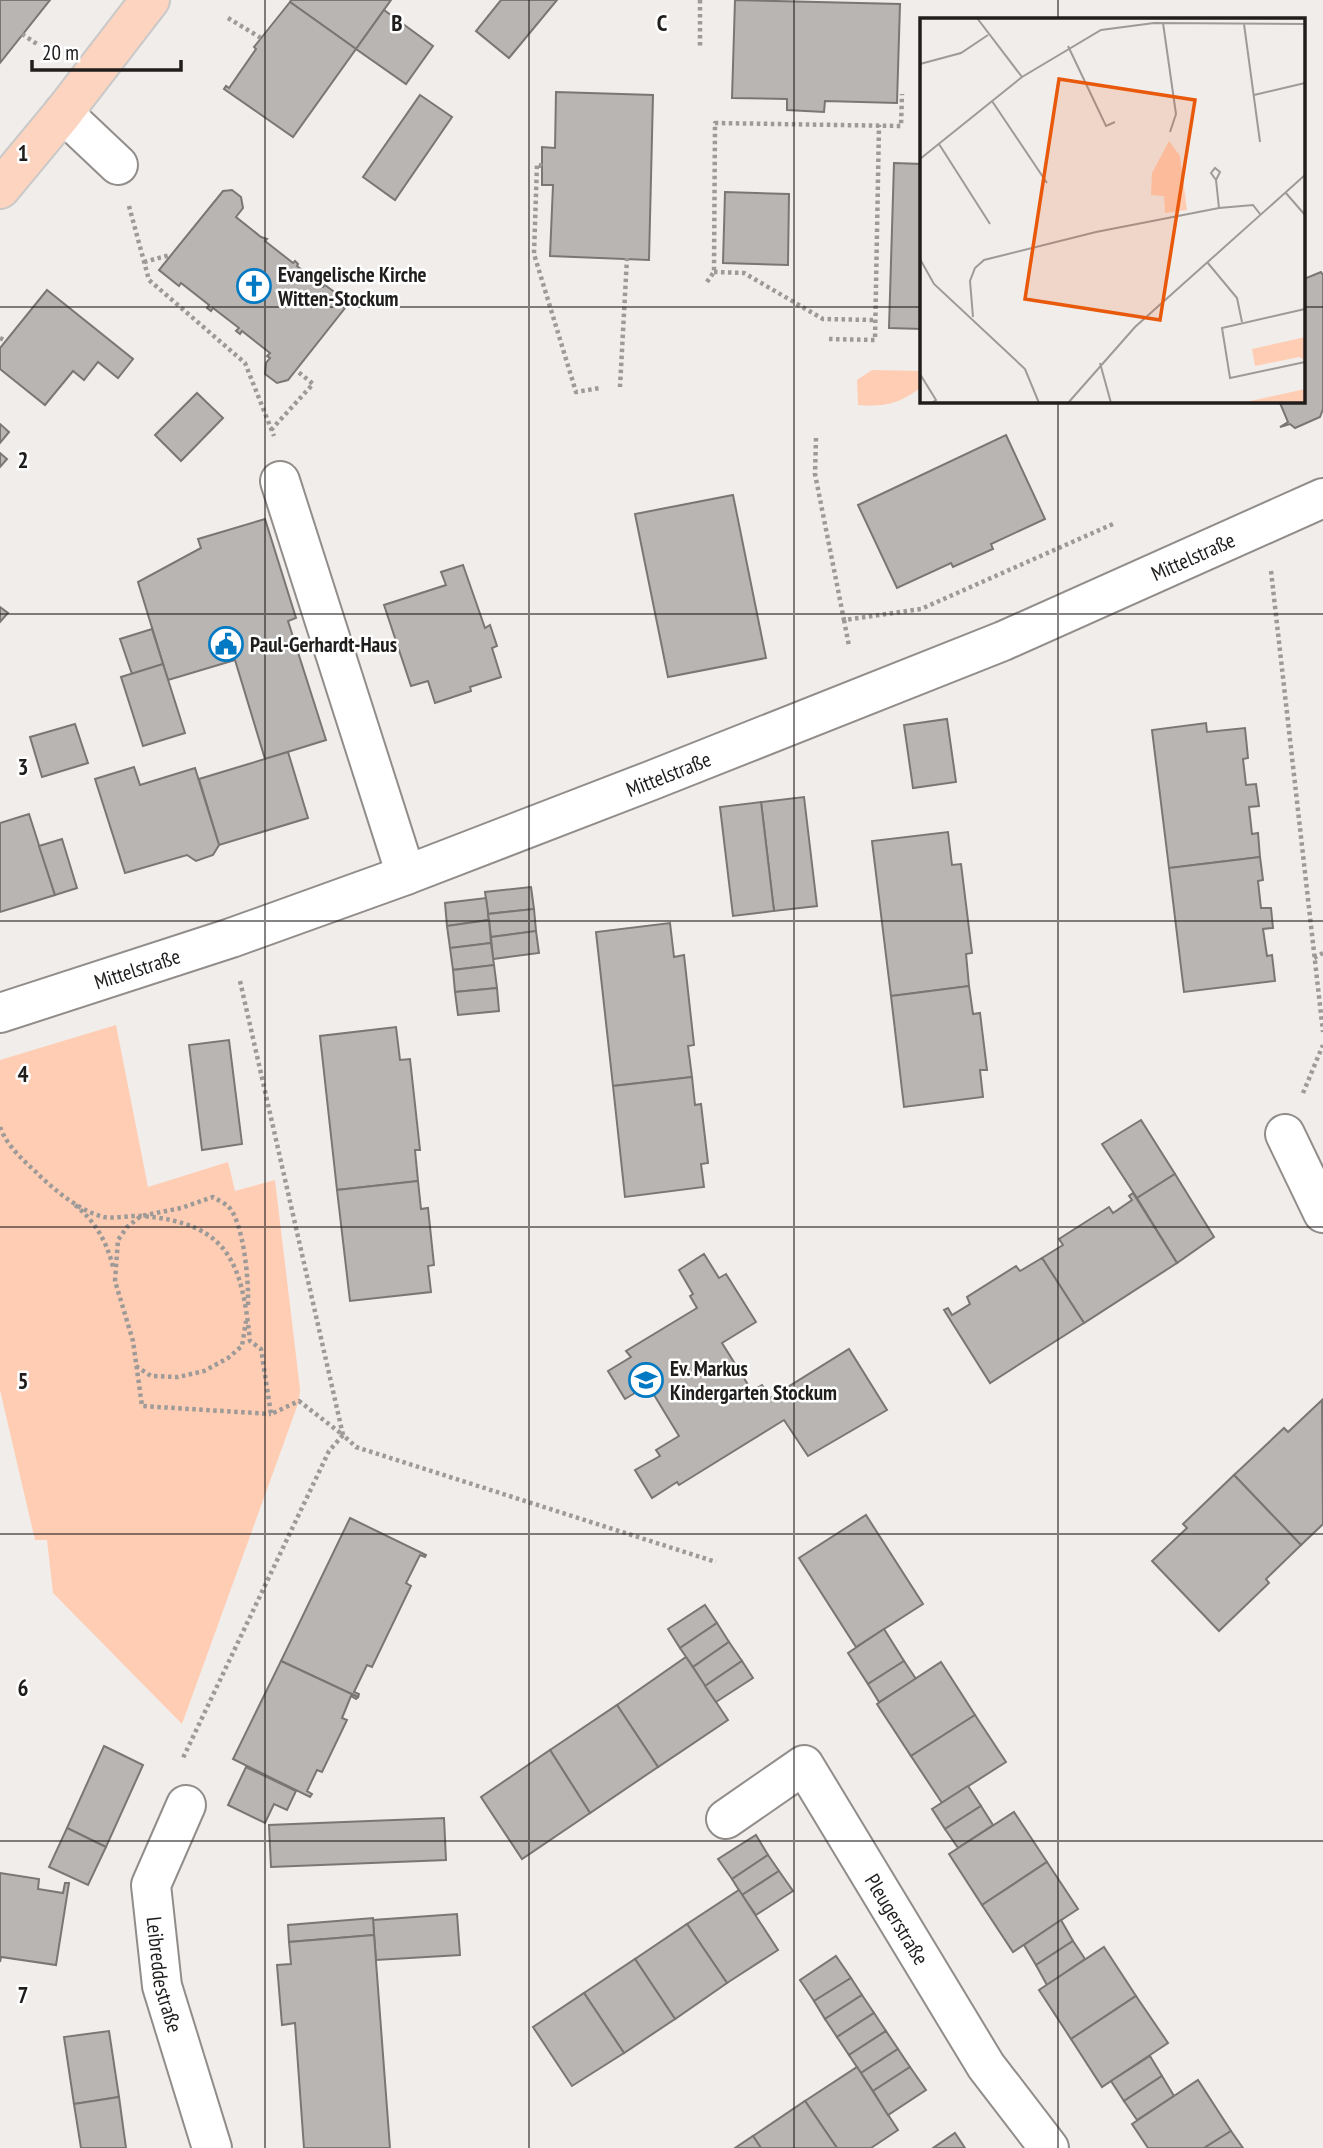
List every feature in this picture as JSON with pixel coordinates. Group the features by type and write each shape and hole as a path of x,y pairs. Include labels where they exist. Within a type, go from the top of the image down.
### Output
{"main road":[{"path":"0,189 63,113 150,0"}],"street":[{"path":"63,113 118,165"},
{"path":"279,481 406,875"},
{"name":"Mittelstraße","path":"0,1013 231,939 406,875 1003,641 1323,498"},
{"path":"1285,1134 1323,1213"},
{"name":"Pleugerstraße","path":"726,1819 804,1765 986,2066 1049,2148"},
{"name":"Leibreddestraße","path":"187,1805 151,1885 162,1986 212,2148"}],"path":[{"path":"700,0 700,47"},
{"path":"228,18 261,38"},
{"path":"22,34 37,44"},
{"path":"707,282 715,272 715,123 901,126 902,94"},
{"path":"829,339 875,340 879,125"},
{"path":"542,166 537,164 534,254 576,392 600,388"},
{"path":"118,165 149,280 245,363 285,464 279,481"},
{"path":"144,262 170,255"},
{"path":"620,387 627,258"},
{"path":"715,272 744,274 823,319 875,320"},
{"path":"0,338 6,341"},
{"path":"271,430 313,384 296,370"},
{"path":"817,438 815,474 849,646"},
{"path":"1266,522 1323,1032"},
{"path":"844,620 921,609 1113,524"},
{"path":"231,939 343,1435"},
{"path":"1314,958 1323,953"},
{"path":"0,1128 17,1153 90,1217 97,1228 110,1255 133,1341 142,1406 271,1413 299,1401 356,1447 716,1562"},
{"path":"69,1200 105,1217 141,1216 213,1198 227,1205 238,1227 249,1288 242,1346 204,1371 178,1377 152,1376 136,1366"},
{"path":"115,1275 118,1240 127,1227 141,1216 196,1226 223,1246 241,1279 250,1342 261,1349 271,1413"},
{"path":"187,1805 170,1784 329,1451 343,1435"}],"shaded area":[{"path":"872,370 920,371 920,388 891,403 858,405 857,380"},
{"path":"116,1025 148,1187 228,1162 235,1191 275,1180 300,1389 299,1401 182,1724 53,1593 47,1540 35,1540 0,1390 0,1060"}],"building":[{"path":"0,0 50,0 0,63"},
{"path":"391,0 356,49 290,2"},
{"path":"501,0 557,0 509,58 476,31"},
{"path":"735,0 900,4 897,103 825,101 824,112 787,110 787,99 732,98"},
{"path":"290,2 356,49 293,137 224,89 226,86 229,88 256,49 254,47"},
{"path":"384,10 433,46 406,84 356,49"},
{"path":"556,92 653,95 649,260 550,256 553,185 542,185 542,147 555,148"},
{"path":"420,95 452,117 395,200 363,177"},
{"path":"894,163 920,164 920,329 889,328"},
{"name":"Evangelische Kirche Witten-Stockum","path":"232,190 241,197 243,208 236,217 267,239 265,241 293,263 295,261 297,266 323,287 325,285 349,303 288,380 277,383 265,374 266,363 270,358 267,356 270,353 242,331 240,334 236,331 239,328 213,308 211,311 207,308 209,305 181,283 179,286 159,270 223,191"},
{"path":"725,192 789,194 788,265 723,263"},
{"path":"1321,272 1323,275 1323,409 1320,417 1295,428 1290,424 1280,427 1288,422 1280,403 1274,402 1306,402 1306,278"},
{"path":"47,290 133,359 118,378 98,362 84,380 73,371 45,405 0,369 0,348"},
{"path":"197,393 223,418 181,461 155,435"},
{"path":"0,424 9,432 0,443"},
{"path":"1006,435 1045,519 991,544 993,549 953,567 951,563 897,588 858,505"},
{"path":"0,453 7,459 0,467"},
{"path":"733,495 766,658 668,677 635,514"},
{"name":"Paul-Gerhardt-Haus","path":"265,519 296,618 288,621 326,740 265,759 235,660 168,680 138,582 201,548 198,539"},
{"path":"463,565 485,628 490,625 497,646 492,648 501,677 435,703 428,681 411,686 384,605 446,585 441,572"},
{"path":"0,607 8,613 0,622"},
{"path":"152,629 163,664 132,674 120,639"},
{"path":"163,664 185,733 143,746 121,677"},
{"path":"947,719 956,782 913,788 904,725"},
{"path":"1206,723 1207,732 1245,728 1248,758 1243,759 1246,785 1256,784 1259,806 1249,807 1252,834 1258,833 1260,857 1169,868 1152,730"},
{"path":"75,724 88,763 42,777 30,737"},
{"path":"288,752 308,818 219,845 199,779"},
{"path":"134,767 140,785 195,768 219,845 213,855 196,861 187,855 125,873 95,779"},
{"path":"804,797 817,906 774,911 761,802"},
{"path":"761,802 774,911 733,916 720,807"},
{"path":"29,814 55,895 0,912 0,823"},
{"path":"948,832 952,865 961,864 972,953 966,954 969,986 891,996 872,841"},
{"path":"62,839 77,888 55,895 39,846"},
{"path":"1260,857 1263,880 1258,881 1261,908 1271,908 1273,928 1263,929 1267,956 1272,955 1275,981 1184,992 1169,868"},
{"path":"531,887 534,909 488,914 485,892"},
{"path":"486,898 489,920 447,926 445,903"},
{"path":"534,909 536,931 491,937 488,914"},
{"path":"489,920 491,943 450,948 447,926"},
{"path":"670,923 674,957 684,955 694,1045 688,1046 692,1077 613,1086 596,932"},
{"path":"536,931 539,953 493,959 491,937"},
{"path":"491,943 494,965 453,970 450,948"},
{"path":"494,965 497,988 455,992 453,970"},
{"path":"969,986 973,1014 980,1013 987,1070 980,1070 983,1097 904,1107 891,996"},
{"path":"497,988 499,1011 458,1015 455,992"},
{"path":"396,1027 400,1060 410,1059 420,1150 415,1150 418,1181 337,1190 320,1036"},
{"path":"229,1040 242,1144 202,1150 189,1045"},
{"path":"692,1077 695,1105 701,1104 708,1163 701,1164 704,1187 625,1197 613,1086"},
{"path":"1141,1120 1175,1174 1137,1198 1102,1144"},
{"path":"1175,1174 1214,1237 1177,1263 1137,1198"},
{"path":"418,1181 421,1209 428,1208 434,1265 428,1266 431,1292 350,1301 337,1190"},
{"path":"1133,1193 1177,1263 1084,1323 1042,1258 1063,1245 1059,1239 1109,1207 1113,1213 1132,1200 1129,1196"},
{"path":"704,1254 719,1278 726,1274 756,1322 722,1343 752,1391 762,1385 770,1398 849,1349 887,1410 808,1456 784,1420 679,1485 677,1482 652,1498 635,1470 660,1456 656,1450 679,1436 648,1385 625,1399 608,1371 631,1357 626,1351 697,1308 690,1296 693,1294 679,1270"},
{"path":"1042,1258 1084,1323 990,1383 944,1310 948,1308 952,1315 970,1304 967,1297 1016,1266 1020,1271"},
{"path":"1322,1400 1323,1524 1301,1545 1234,1475 1284,1428 1288,1432"},
{"path":"1234,1475 1301,1545 1266,1579 1269,1583 1219,1631 1152,1561 1187,1528 1183,1524"},
{"path":"866,1515 923,1604 856,1647 799,1558"},
{"path":"350,1518 426,1555 420,1555 406,1583 411,1586 372,1667 367,1665 354,1692 359,1694 358,1697 281,1661"},
{"path":"705,1605 717,1623 680,1648 668,1629"},
{"path":"717,1623 729,1642 693,1667 680,1648"},
{"path":"884,1629 904,1661 868,1684 848,1653"},
{"path":"729,1642 742,1661 705,1686 693,1667"},
{"path":"686,1657 728,1720 658,1767 617,1705"},
{"path":"281,1661 358,1697 356,1699 351,1696 342,1718 347,1720 322,1772 317,1770 307,1791 312,1794 310,1797 233,1759"},
{"path":"742,1661 753,1678 716,1702 705,1686"},
{"path":"904,1661 916,1679 879,1702 868,1684"},
{"path":"941,1662 975,1715 911,1756 877,1704"},
{"path":"617,1705 658,1767 590,1813 550,1750"},
{"path":"975,1715 1006,1762 942,1803 911,1756"},
{"path":"104,1746 143,1765 106,1847 67,1828"},
{"path":"550,1750 590,1813 522,1859 481,1797"},
{"path":"246,1767 296,1791 287,1810 274,1804 265,1823 228,1805"},
{"path":"968,1786 981,1806 945,1829 932,1809"},
{"path":"981,1806 993,1825 958,1848 945,1829"},
{"path":"1014,1812 1047,1862 982,1905 949,1854"},
{"path":"444,1818 446,1860 271,1867 269,1825"},
{"path":"67,1828 106,1847 88,1885 49,1867"},
{"path":"756,1835 768,1855 732,1879 718,1859"},
{"path":"768,1855 779,1871 742,1895 732,1879"},
{"path":"1047,1862 1078,1909 1013,1952 982,1905"},
{"path":"779,1871 793,1891 756,1915 742,1895"},
{"path":"0,1873 39,1879 38,1889 63,1893 65,1883 69,1883 56,1965 1,1957 0,1962"},
{"path":"739,1890 778,1950 727,1983 687,1924"},
{"path":"457,1914 460,1955 376,1960 373,1920"},
{"path":"373,1918 374,1935 289,1942 288,1925"},
{"path":"1061,1920 1073,1941 1036,1965 1024,1945"},
{"path":"687,1924 727,1983 675,2019 635,1959"},
{"path":"374,1935 390,2148 304,2148 295,2023 282,2025 277,1965 291,1964 289,1942"},
{"path":"1073,1941 1085,1959 1047,1985 1036,1965"},
{"path":"1104,1947 1136,1996 1071,2039 1039,1990"},
{"path":"836,1956 851,1978 814,2001 800,1980"},
{"path":"635,1959 675,2019 624,2053 584,1993"},
{"path":"851,1978 862,1995 825,2019 814,2001"},
{"path":"584,1993 624,2053 572,2086 533,2027"},
{"path":"862,1995 874,2013 837,2037 825,2019"},
{"path":"1136,1996 1168,2043 1102,2087 1071,2039"},
{"path":"874,2013 886,2031 849,2055 837,2037"},
{"path":"109,2031 119,2097 74,2104 64,2037"},
{"path":"886,2031 898,2049 861,2073 849,2055"},
{"path":"898,2049 910,2067 873,2091 861,2073"},
{"path":"1150,2056 1162,2076 1124,2101 1111,2081"},
{"path":"857,2067 898,2130 871,2148 837,2148 805,2101"},
{"path":"910,2067 926,2090 888,2115 873,2091"},
{"path":"1162,2076 1174,2096 1137,2120 1124,2101"},
{"path":"1198,2080 1231,2131 1204,2148 1148,2148 1132,2124"},
{"path":"119,2097 126,2148 81,2148 74,2104"},
{"path":"805,2101 837,2148 761,2148 753,2136"},
{"path":"1231,2131 1243,2148 1204,2148"},
{"path":"955,2133 965,2148 933,2148"},
{"path":"753,2136 761,2148 735,2148"}],"place":[{"name":"Evangelische Kirche Witten-Stockum","path":"254,286"},
{"name":"Paul-Gerhardt-Haus","path":"226,644"},
{"name":"Ev. Markus Kindergarten Stockum","path":"646,1380"}]}
